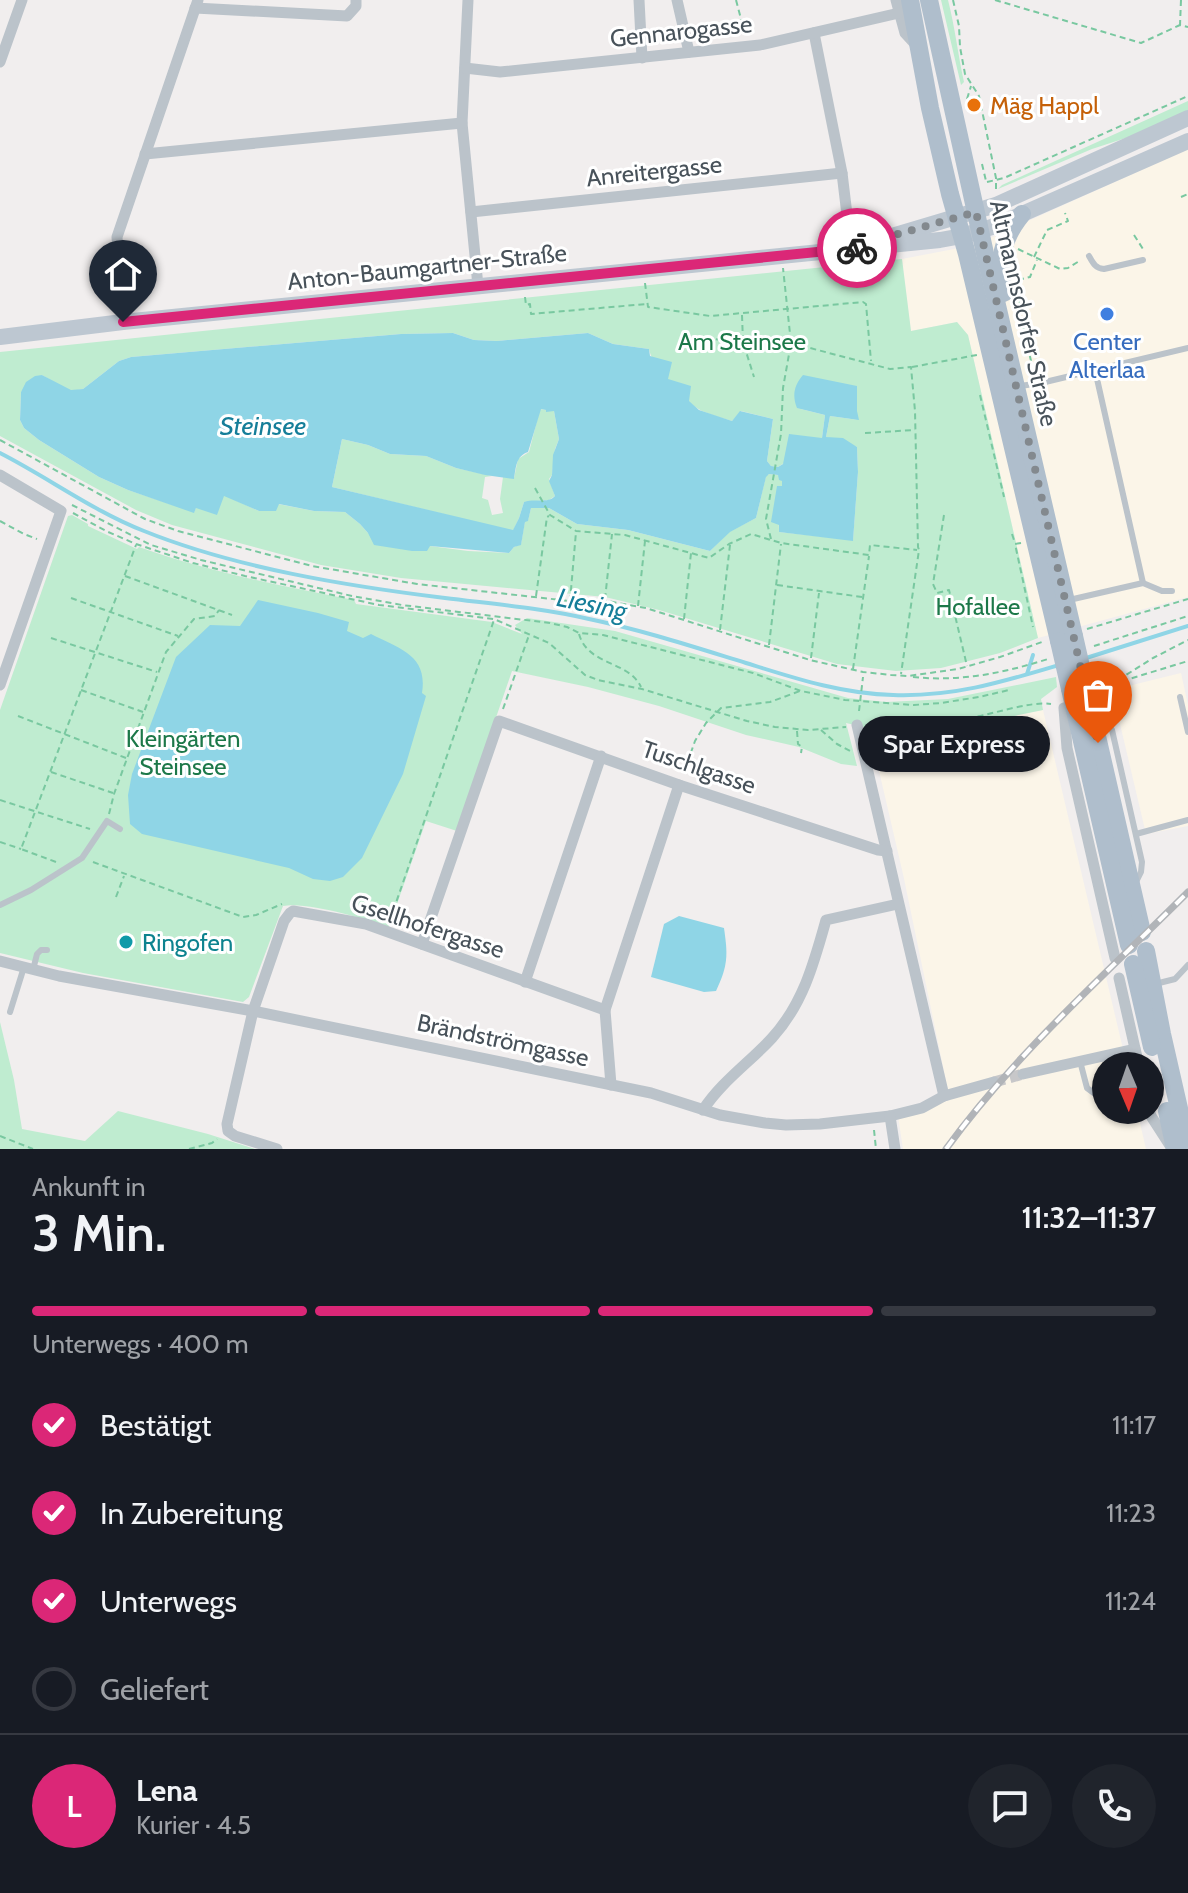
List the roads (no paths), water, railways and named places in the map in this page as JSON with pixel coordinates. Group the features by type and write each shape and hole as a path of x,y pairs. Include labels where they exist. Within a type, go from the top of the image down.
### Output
{"main road":[{"name":"Altmannsdorfer Straße","path":"929,0 969,224 1064,642"},
{"name":"Altmannsdorfer Straße","path":"905,6 920,49 930,108 1009,355 1066,601 1064,642"},
{"name":"Anton-Baumgartner-Straße","path":"969,224 996,205 1188,118"},
{"name":"Anton-Baumgartner-Straße","path":"0,337 854,248 891,236 1022,214 1188,141"},
{"path":"1009,355 1012,341 1001,277 1002,249 1011,228 1022,214"},
{"path":"1064,642 1073,696 1138,948 1153,984 1188,1148"},
{"path":"1073,696 1092,714 1132,889 1138,948 1173,1149"}],"street":[{"path":"0,62 22,0"},
{"path":"123,322 117,237 196,4 347,16 356,6 356,0"},
{"path":"468,0 462,123 478,286"},
{"path":"639,0 642,58"},
{"path":"677,0 689,52"},
{"name":"Altmannsdorfer Straße","path":"896,0 905,6"},
{"name":"Gennarogasse","path":"465,68 500,72 748,46 814,33 905,6"},
{"path":"814,33 854,248"},
{"path":"145,154 462,123"},
{"name":"Anreitergasse","path":"471,212 842,173"},
{"path":"0,475 66,508 50,542 0,685"},
{"path":"1073,696 1067,748 1115,958"},
{"name":"Tuschlgasse","path":"422,944 499,721 679,785 887,851"},
{"path":"857,725 944,1096"},
{"path":"525,982 601,756"},
{"path":"611,1085 605,1010 679,785"},
{"path":"703,1110 788,1018 810,974 826,920 898,904"},
{"name":"Gsellhofergasse","path":"253,1011 284,921 293,911 366,924 605,1010"},
{"name":"Brändströmgasse","path":"0,961 74,979 253,1011 651,1093 742,1120 786,1125 890,1116 929,1106 944,1096 994,1082"},
{"path":"1119,978 1136,1052"},
{"path":"253,1011 227,1124 228,1131 277,1149"},
{"path":"1023,1074 1135,1049"},
{"path":"890,1116 895,1149"},
{"path":"1156,1124 1173,1149"}],"lane":[{"path":"1089,256 1099,269 1144,257"},
{"path":"1016,387 1188,348"},
{"path":"1095,370 1143,583"},
{"path":"1066,601 1143,583 1162,591 1172,591"},
{"path":"1180,697 1188,732"},
{"path":"1092,714 1112,728 1142,865 1132,889"},
{"path":"1136,834 1188,820"},
{"path":"0,905 82,858 107,821 120,829"},
{"path":"10,1012 37,954 47,950"},
{"path":"1153,984 1175,979 1188,965"},
{"path":"1080,1061 1087,1088 1092,1092"}],"water":[{"name":"Steinsee","path":"453,333 474,340 497,341 588,333 613,344 649,349 650,356 672,362 668,379 691,386 689,401 699,410 732,421 740,411 773,419 767,461 771,466 778,467 783,464 789,434 822,438 825,415 797,408 795,404 796,387 803,375 857,386 859,420 830,416 826,437 843,438 857,447 853,541 779,532 779,525 771,522 777,486 782,486 782,481 778,475 769,474 756,518 730,532 710,551 628,530 577,524 549,508 531,508 521,545 509,553 430,546 427,551 412,551 374,545 368,533 345,512 314,511 279,504 276,511 259,511 224,496 217,515 196,508 194,513 99,477 39,440 24,428 20,420 21,392 26,382 35,376 42,375 71,390 83,389 119,361 131,357 401,334","holes":["541,409 554,411 559,439 549,481 555,496 549,500 524,502 513,530 332,487 342,439 390,454 426,456 456,468 514,479 519,459 528,452"]},
{"path":"258,600 349,622 347,631 363,638 371,634 392,644 410,655 421,670 422,693 426,696 403,774 362,858 343,877 330,881 313,879 289,868 142,834 130,824 128,795 132,774 176,657 210,625 240,626"},
{"path":"679,916 724,928 726,960 716,991 704,992 651,977 664,924"}],"waterway":[{"name":"Liesing","path":"0,453 125,523 216,555 331,581 589,619 837,688 874,694 937,694 998,682 1059,665"},
{"name":"Liesing","path":"1083,659 1188,626"},
{"path":"1027,674 1033,655"}],"tunnel":[{"path":"994,1082 1023,1074"}],"railway":[{"path":"946,1149 1031,1048 1188,892"}],"place":[{"name":"Mäg Happl","path":"974,105"},
{"name":"Center Alterlaa","path":"1107,314"},
{"name":"Spar Express","path":"1098,743"},
{"name":"Ringofen","path":"126,942"}],"park label":[{"name":"Am Steinsee","path":"742,341"},
{"name":"Hofallee","path":"978,606"},
{"name":"Kleingärten Steinsee","path":"183,752"}]}
